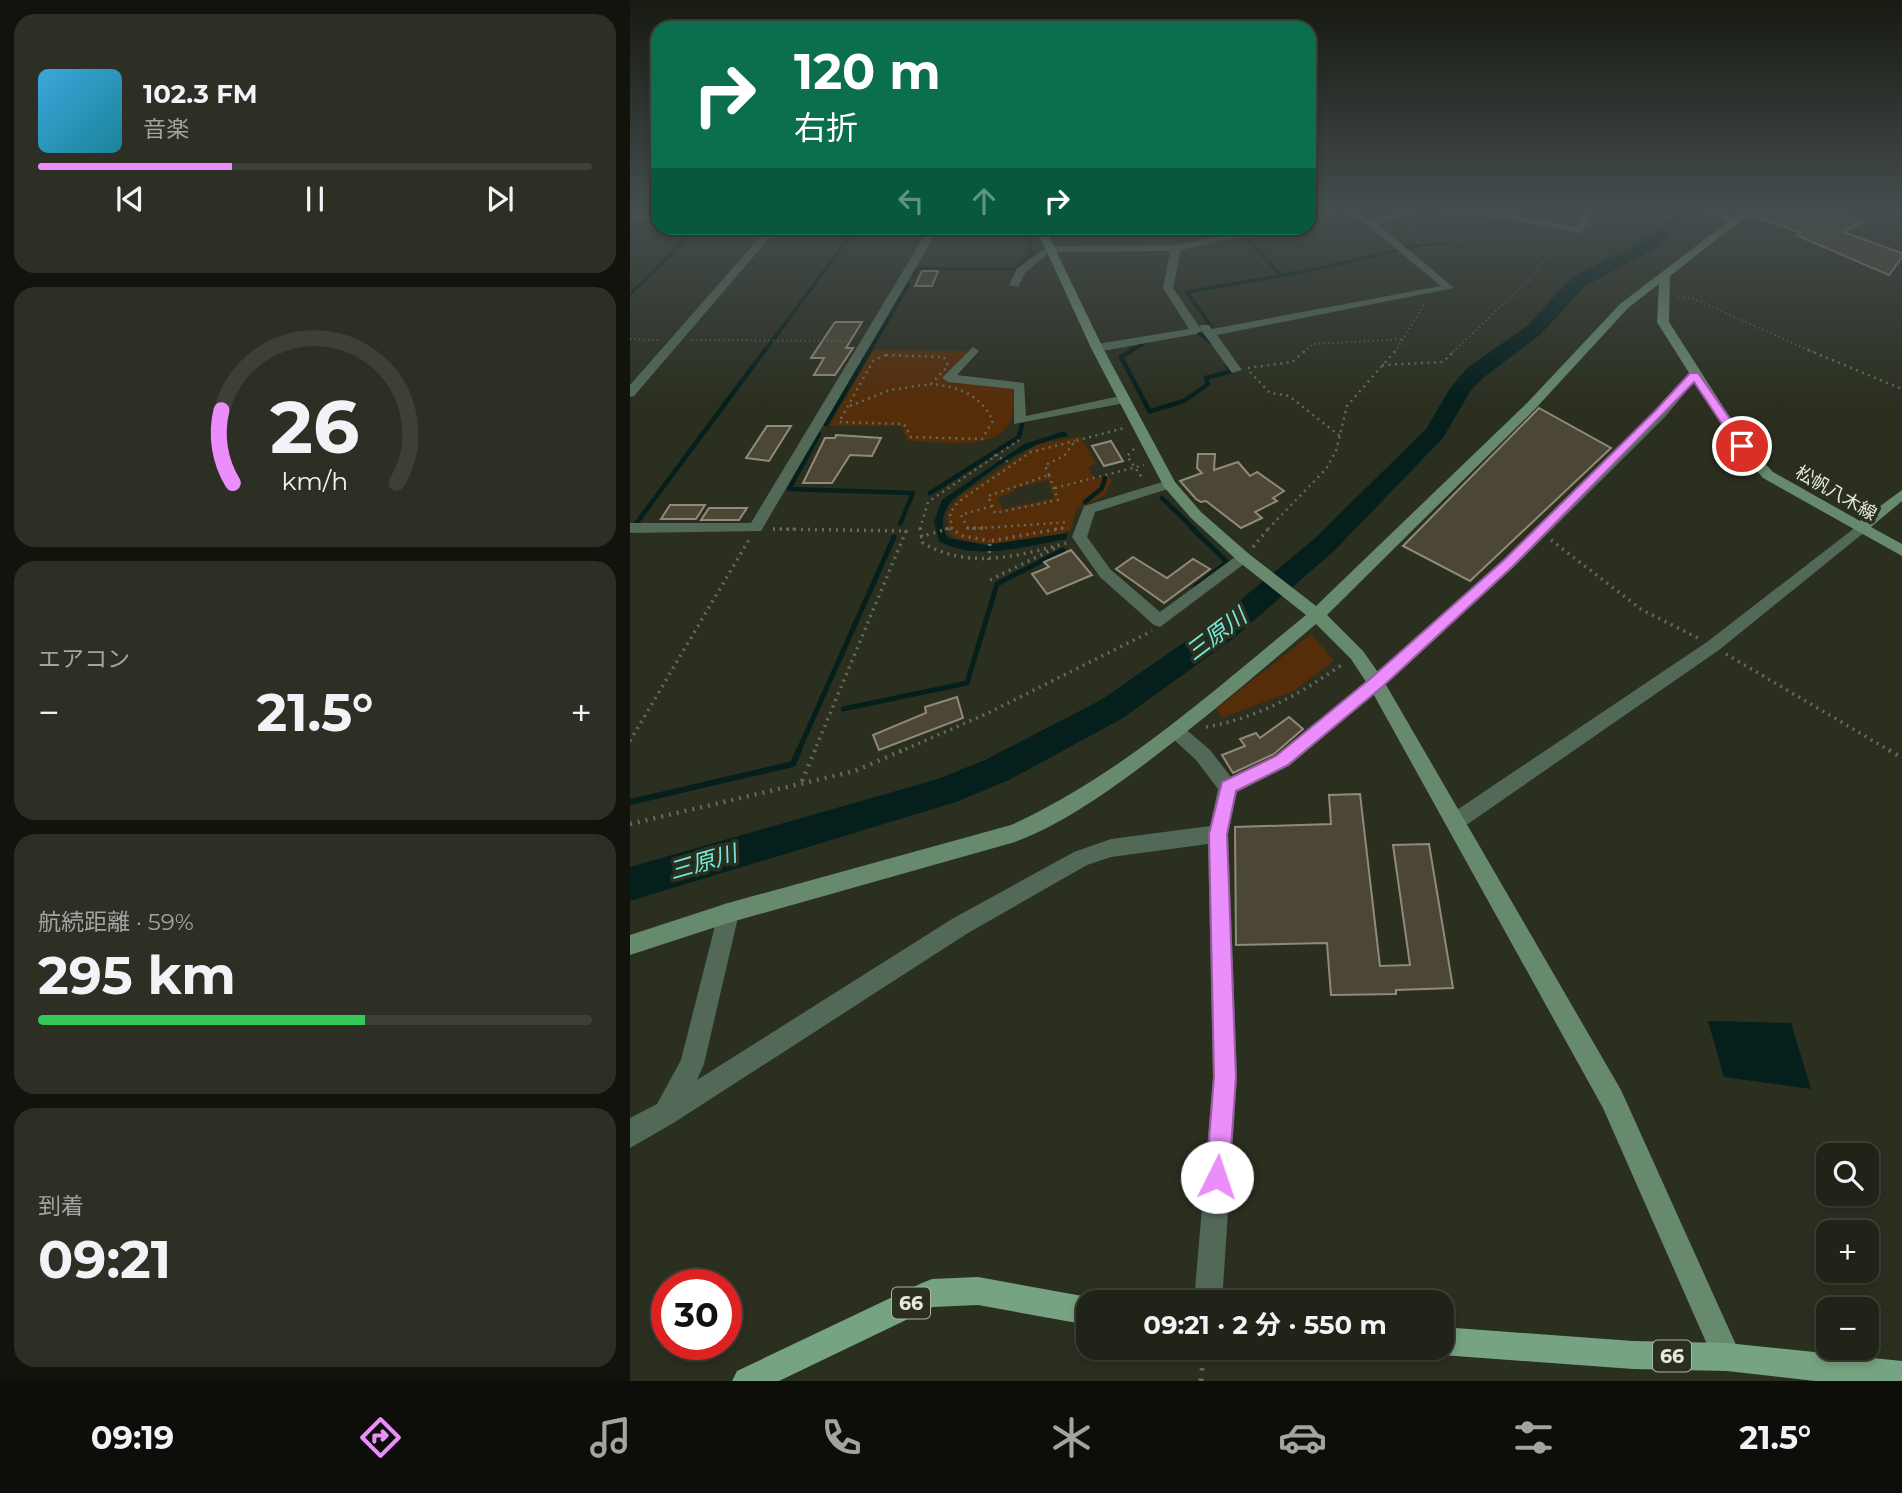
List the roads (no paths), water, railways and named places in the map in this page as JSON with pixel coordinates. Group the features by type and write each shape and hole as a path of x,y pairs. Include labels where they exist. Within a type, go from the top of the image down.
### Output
{"main road":[{"name":"66","path":"747,1381 932,1293 978,1291 1076,1309"},
{"name":"66","path":"1454,1342 1633,1355 1727,1357 1902,1376"}],"street":[{"path":"630,393 733,274"},
{"path":"630,528 756,528 906,274"},
{"path":"1014,285 1019,274"},
{"path":"1061,274 1169,484 1196,515 1247,561 1317,615 1357,655 1376,683 1612,1099 1727,1357"},
{"path":"1171,274 1168,288 1195,329"},
{"path":"1211,333 1449,288 1433,274"},
{"path":"630,945 728,913 1015,833 1052,817 1093,791 1176,731 1317,615 1532,405 1600,335 1624,306 1664,285 1675,274"},
{"name":"松帆八木線","path":"1664,285 1663,322 1694,375 1742,446 1768,475 1902,551"},
{"path":"1097,348 1207,327 1236,370"},
{"path":"973,351 948,378 1020,386 1019,421 1125,399"},
{"path":"1228,787 1282,761 1376,683 1508,563 1615,459 1694,375"},
{"path":"1169,484 1089,509 1083,528 1105,573 1160,621 1247,561"},
{"path":"1455,822 1713,646 1902,495"},
{"path":"1176,731 1203,755 1228,787"},
{"path":"1209,1290 1225,1077 1218,834 1228,787"},
{"path":"630,1135 640,1126 666,1113 960,926 1074,861 1111,848 1218,834"},
{"path":"666,1113 692,1064 728,913"}],"water":[{"path":"1065,431 1068,436 1036,445 1021,453 992,470 951,501 944,514 943,524 948,538 986,545 1068,533 1066,539 1001,551 969,551 939,541 934,522 942,500 1024,444"},
{"path":"1708,1021 1791,1023 1811,1089 1724,1077"}],"waterway":[{"path":"630,294 650,274"},
{"path":"764,352 822,274"},
{"path":"1281,275 1287,274"},
{"name":"三原川","path":"630,884 944,792 997,770 1112,709 1225,629 1324,545 1435,433 1462,387 1475,373 1534,330 1578,282 1592,274"},
{"path":"1212,328 1187,292 1281,275"},
{"path":"869,352 909,284"},
{"path":"1196,331 1210,342"},
{"path":"1129,352 1148,341"},
{"path":"632,529 765,350"},
{"path":"826,424 870,350"},
{"path":"1132,350 1121,357 1150,412"},
{"path":"1151,411 1184,401 1208,384 1206,378 1232,371 1228,367"},
{"path":"930,493 1019,437 1022,425"},
{"path":"819,434 789,489 913,493 900,524"},
{"path":"1085,502 1102,488 1105,478"},
{"path":"1162,498 1194,529"},
{"path":"630,532 633,528"},
{"path":"1192,528 1227,562 1196,586"},
{"path":"798,752 894,537"},
{"path":"843,709 967,683 997,584 1063,550"},
{"path":"630,802 793,764 799,750"}]}
